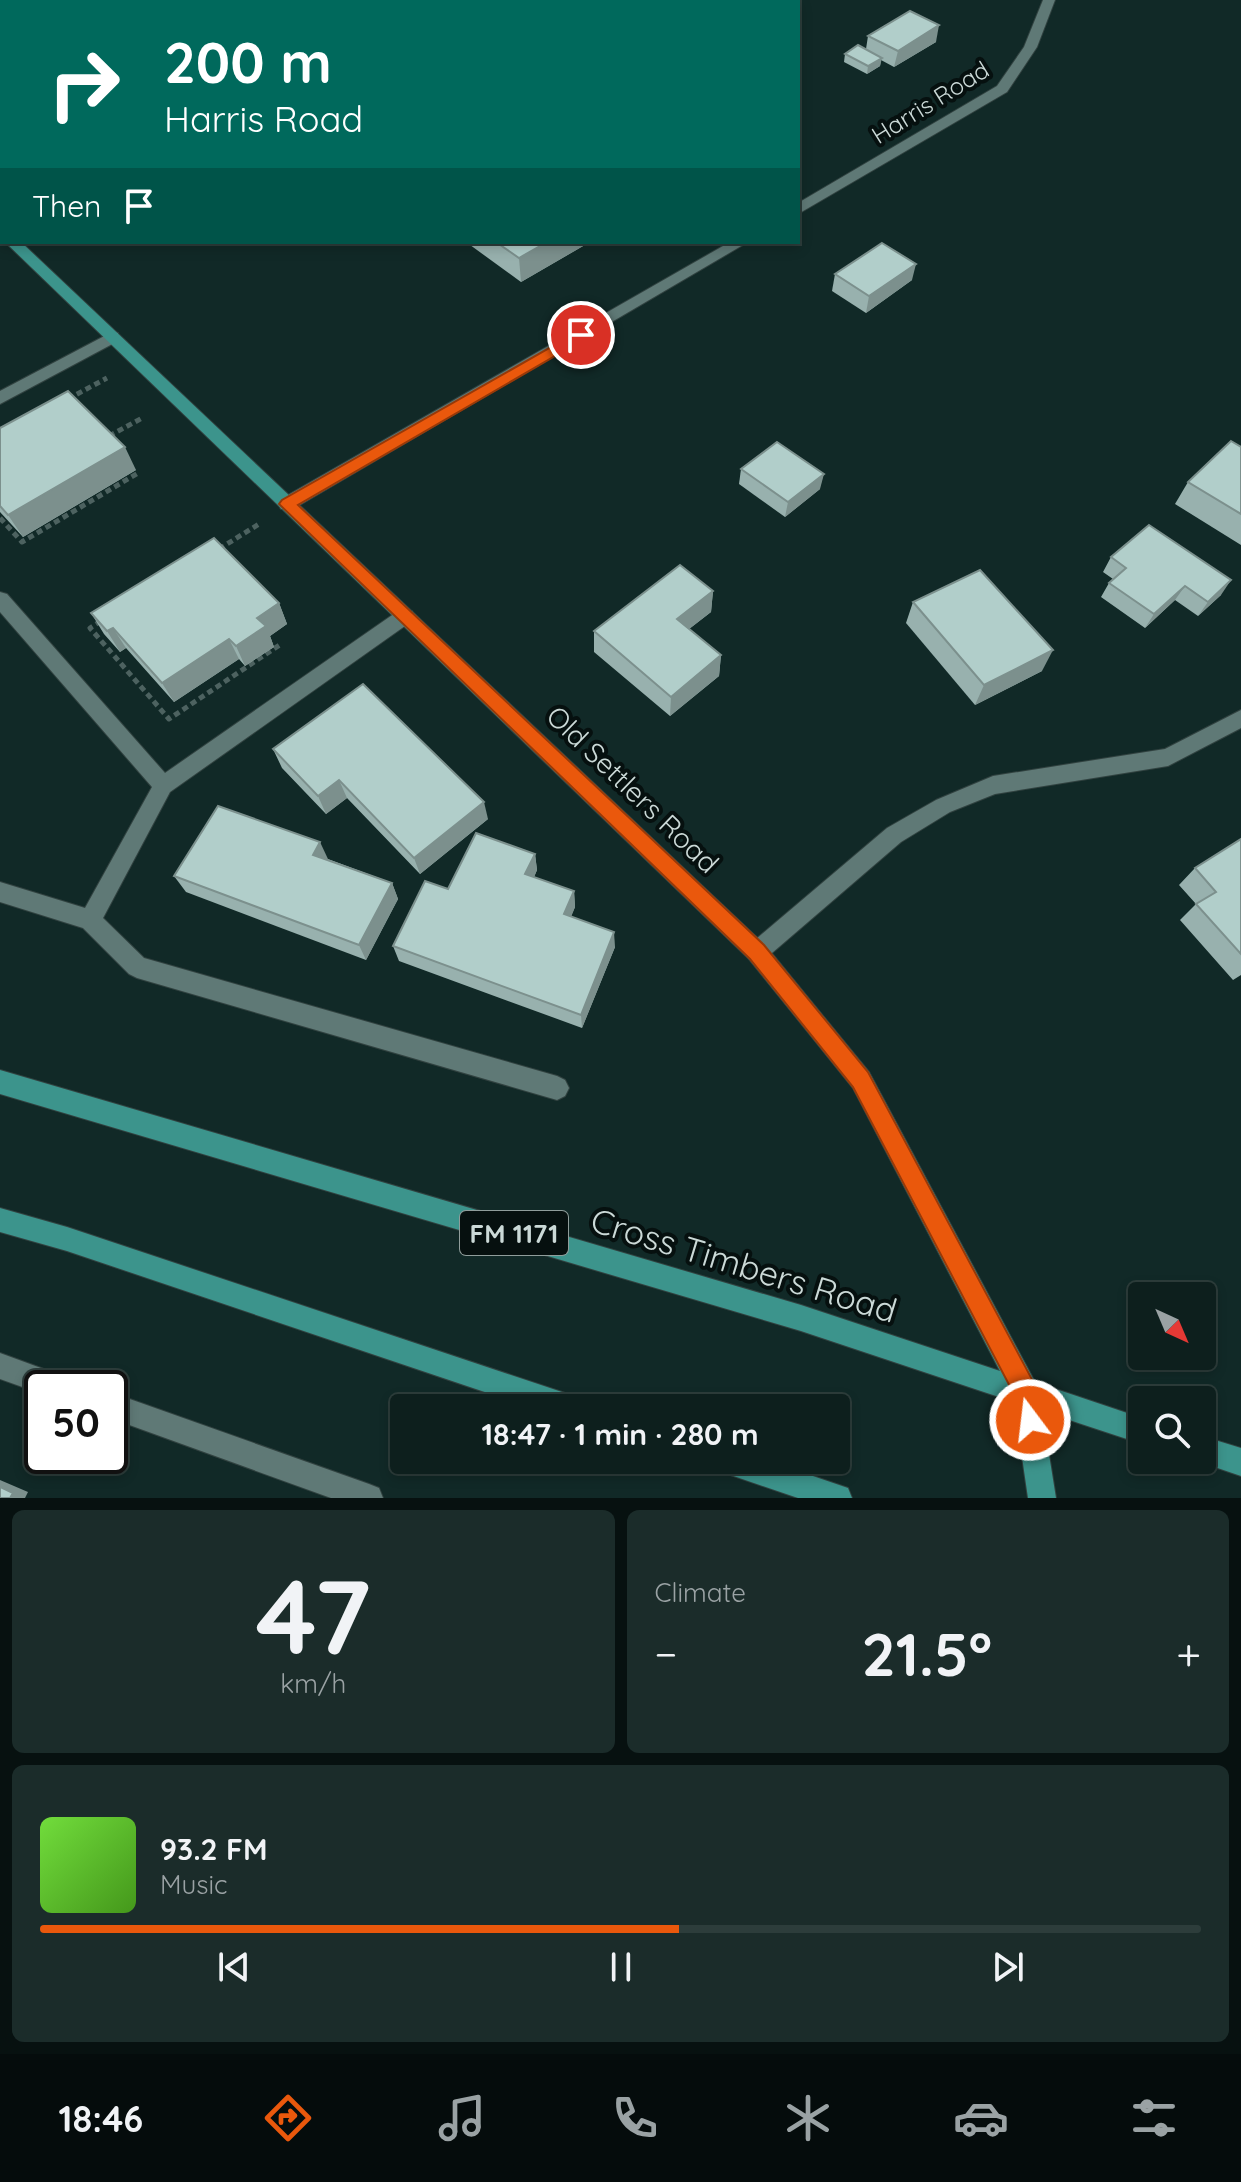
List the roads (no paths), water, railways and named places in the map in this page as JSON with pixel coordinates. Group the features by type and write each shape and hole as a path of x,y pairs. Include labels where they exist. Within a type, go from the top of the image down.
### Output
{"main road":[{"name":"Old Settlers Road","path":"14,244 757,952 861,1080 1026,1393 1042,1498"},
{"name":"Cross Timbers Road","path":"0,1082 801,1318 1128,1426"},
{"path":"0,1220 67,1239 529,1394"},
{"path":"1216,1454 1241,1462"},
{"path":"767,1474 838,1498"}],"street":[{"name":"Harris Road","path":"800,208 1002,89 1021,68 1049,0"},
{"path":"287,504 738,244"},
{"path":"0,398 112,337"},
{"path":"0,599 163,786"},
{"path":"90,920 163,786 405,616"},
{"path":"757,952 894,835 943,806 993,785 1168,757 1241,718"},
{"path":"0,892 90,920 137,967 557,1088"},
{"path":"0,1366 24,1375"},
{"path":"128,1411 369,1498"}]}
